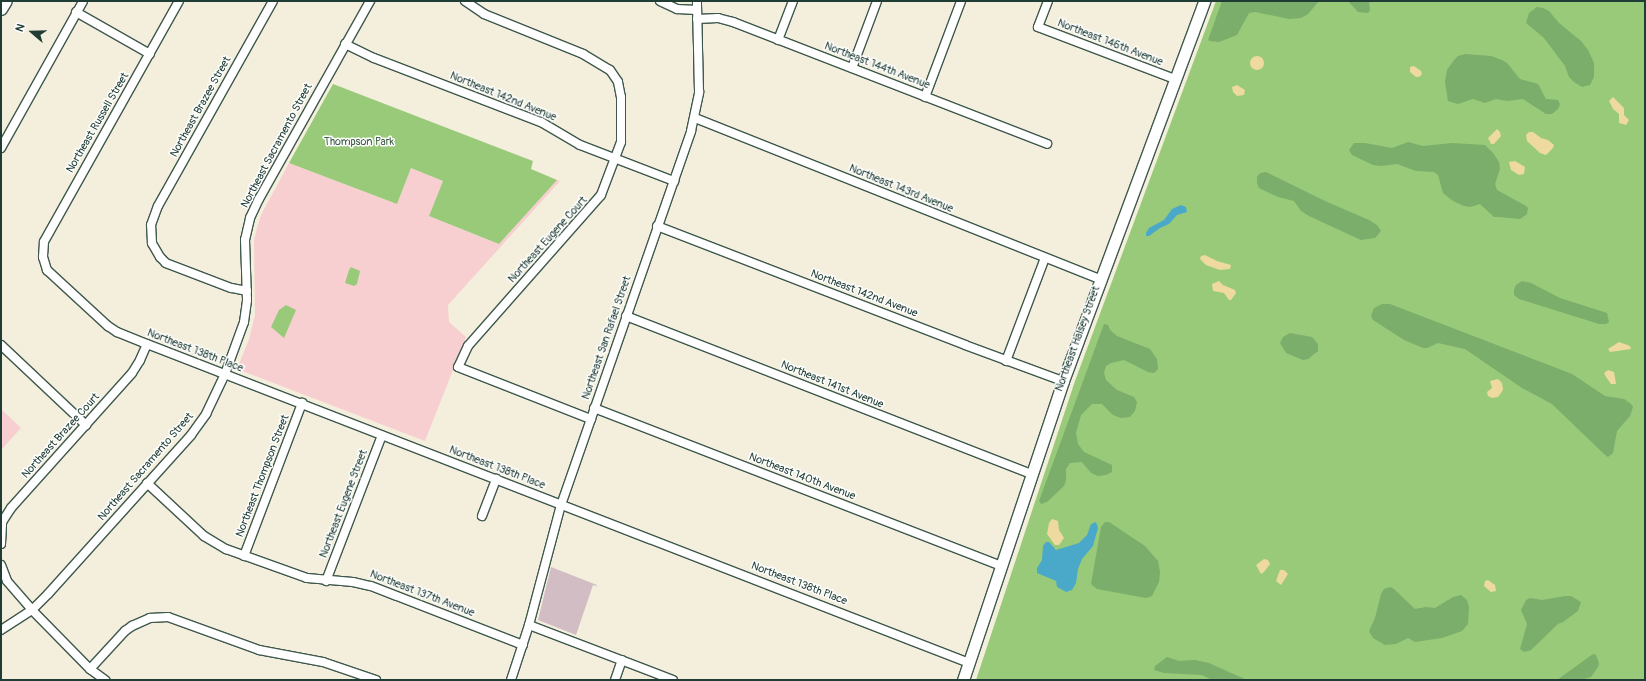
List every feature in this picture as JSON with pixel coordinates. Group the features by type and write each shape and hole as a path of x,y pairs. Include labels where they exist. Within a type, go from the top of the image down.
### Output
{"highway":[{"path":"1,9 6,1"}],"main road":[{"name":"Northeast Halsey Street","path":"963,680 1063,381 1204,1"}],"street":[{"path":"1,148 82,1"},
{"name":"Northeast Russell Street","path":"43,257 43,248 47,236 179,1"},
{"name":"Northeast Brazee Street","path":"247,290 231,288 166,263 160,257 152,243 151,225 158,206 273,1"},
{"name":"Northeast Sacramento Street","path":"1,630 32,610 200,424 213,402 244,322 247,290 245,240 250,218 259,199 370,1"},
{"name":"Northeast Eugene Court","path":"465,1 484,14 583,54 610,70 620,88 621,142 616,159 598,201 468,346 458,367 591,419"},
{"path":"660,1 677,9 697,10"},
{"name":"Northeast San Rafael Street","path":"511,680 529,625 561,505 695,118 699,82 697,1"},
{"path":"778,40 793,1"},
{"path":"852,68 877,1"},
{"path":"925,96 960,1"},
{"name":"Northeast 146th Avenue","path":"1048,1 1038,27 1174,79"},
{"path":"76,12 150,54"},
{"name":"Northeast 144th Avenue","path":"697,19 727,20 1047,144"},
{"name":"Northeast 142nd Avenue","path":"345,44 374,58 541,122 580,145 674,181"},
{"name":"Northeast 143rd Avenue","path":"695,118 1100,279"},
{"name":"Northeast 142nd Avenue","path":"657,226 1006,361 1063,381"},
{"name":"Northeast 138th Place","path":"43,257 47,270 108,326 117,332 969,663"},
{"path":"1006,361 1045,258"},
{"name":"Northeast 141st Avenue","path":"626,316 1031,474"},
{"name":"Northeast Brazee Court","path":"1,544 2,522 11,508 136,367 147,344"},
{"path":"1,345 86,425"},
{"name":"Northeast Thompson Street","path":"244,556 302,404"},
{"name":"Northeast 140th Avenue","path":"594,408 1001,566"},
{"name":"Northeast Eugene Street","path":"326,581 382,434"},
{"path":"482,516 496,479"},
{"name":"Northeast 137th Avenue","path":"147,483 210,541 244,556 307,578 326,581 353,582 371,586 523,644"},
{"path":"1,565 8,581 32,610 90,669 104,680"},
{"path":"90,669 125,631 132,626 150,618 168,616 259,650 334,665 376,680"},
{"path":"529,625 673,680"},
{"path":"615,680 622,660"}],"shaded area":[{"path":"289,163 397,204 411,168 443,181 429,216 499,244 557,180 560,181 448,305 449,322 466,337 425,441 237,369 249,339 255,315 254,240 257,228 261,215"},
{"path":"1,409 21,428 1,450"},
{"path":"551,567 597,585 593,585 576,635 538,620"}],"green space":[{"path":"1216,1 1645,1 1645,680 976,680 1075,381"},
{"path":"1222,1 1319,1 1308,14 1301,18 1289,19 1255,12 1249,13 1237,35 1219,42 1210,41 1208,40"},
{"path":"1348,1 1369,1 1370,10 1368,13 1358,12"},
{"path":"1537,7 1549,11 1559,23 1581,41 1588,50 1594,63 1594,77 1590,85 1582,87 1574,82 1569,77 1565,66 1544,38 1526,23 1529,13"},
{"path":"1465,54 1491,56 1502,60 1507,63 1520,79 1538,84 1546,99 1558,100 1560,104 1558,109 1552,114 1546,114 1523,99 1507,101 1496,99 1485,103 1473,99 1458,104 1448,101 1445,82 1447,70 1458,56"},
{"name":"Thompson Park","path":"333,84 533,161 531,169 557,180 499,244 429,216 443,181 411,168 397,204 289,163"},
{"path":"1408,142 1423,146 1452,143 1485,145 1499,162 1500,169 1495,184 1497,190 1526,206 1528,208 1527,214 1520,219 1494,217 1480,204 1470,207 1453,201 1443,193 1438,175 1434,172 1416,171 1397,164 1381,166 1373,165 1352,155 1349,150 1354,143 1365,143 1392,148"},
{"path":"1266,172 1325,201 1369,220 1377,225 1381,231 1375,238 1361,240 1309,216 1301,211 1294,201 1278,197 1259,188 1257,177 1260,173"},
{"path":"351,267 360,271 357,284 354,286 345,283"},
{"path":"1522,281 1531,283 1560,298 1607,313 1609,322 1606,324 1599,324 1519,299 1514,295 1514,290 1516,285"},
{"path":"1382,304 1390,304 1572,374 1605,396 1624,399 1633,407 1630,416 1617,431 1613,453 1608,457 1552,404 1522,388 1465,349 1438,343 1427,348 1423,348 1404,340 1373,320 1371,316 1374,308"},
{"path":"286,305 296,310 284,338 271,327 279,310"},
{"path":"1104,324 1108,325 1110,330 1117,336 1150,349 1157,359 1158,369 1154,373 1148,372 1124,360 1111,363 1106,366 1104,373 1106,380 1117,390 1134,397 1137,402 1135,411 1130,417 1121,418 1113,415 1102,404 1092,404 1081,415 1076,433 1078,444 1084,452 1112,465 1112,472 1106,475 1098,476 1091,473 1082,462 1070,463 1066,469 1066,481 1064,486 1047,502 1041,504 1039,501"},
{"path":"1290,333 1312,337 1318,344 1318,351 1308,359 1303,360 1286,353 1280,343 1283,337"},
{"path":"1105,522 1109,522 1145,546 1158,561 1160,572 1159,582 1152,596 1146,598 1097,589 1091,584 1101,527"},
{"path":"1390,587 1415,609 1426,607 1435,608 1453,597 1461,595 1467,600 1469,607 1468,624 1462,631 1442,638 1415,642 1408,638 1396,644 1385,645 1373,638 1369,631 1375,618 1381,594 1384,589"},
{"path":"1571,596 1581,602 1578,611 1558,624 1531,650 1524,652 1520,649 1527,624 1521,610 1526,600 1530,598 1542,600"},
{"path":"1593,654 1596,655 1599,663 1591,677 1580,680 1557,680"},
{"path":"1167,657 1179,661 1195,660 1209,663 1247,680 1212,680 1202,675 1164,673 1154,670 1155,666"}],"sand":[{"path":"1257,56 1262,58 1264,63 1262,68 1257,70 1252,68 1250,63 1252,58"},
{"path":"1414,66 1421,71 1422,74 1419,77 1416,77 1410,72 1410,67"},
{"path":"1237,85 1245,90 1244,95 1237,96 1233,92 1232,87"},
{"path":"1613,97 1624,108 1624,115 1629,120 1626,125 1619,123 1619,114 1613,109 1609,101"},
{"path":"1497,129 1501,136 1494,144 1491,144 1488,138"},
{"path":"1529,132 1533,132 1541,138 1548,140 1554,145 1553,148 1546,155 1540,153 1527,141 1526,135"},
{"path":"1515,161 1525,167 1524,174 1519,175 1511,170 1509,162"},
{"path":"1205,255 1217,261 1231,265 1230,269 1220,270 1206,265 1200,259 1201,256"},
{"path":"1219,281 1223,285 1235,290 1236,293 1231,300 1229,300 1224,293 1213,291 1212,284"},
{"path":"1619,342 1630,346 1631,349 1610,352 1608,349"},
{"path":"1608,370 1614,372 1616,384 1611,384 1606,377 1604,373"},
{"path":"1498,379 1502,383 1503,390 1498,397 1492,398 1488,396 1487,392 1492,388 1490,381"},
{"path":"1052,519 1058,521 1059,530 1064,538 1059,545 1055,545 1047,534 1049,523"},
{"path":"1264,559 1268,560 1270,564 1261,574 1256,565"},
{"path":"1280,570 1284,570 1288,574 1281,585 1276,581"},
{"path":"1488,580 1495,585 1496,591 1491,592 1484,586 1485,581"}],"water":[{"path":"1181,205 1186,207 1187,212 1177,215 1169,224 1160,228 1149,236 1146,236 1149,228 1164,220 1172,209"},
{"path":"1096,522 1098,528 1093,546 1082,559 1078,569 1076,583 1072,590 1066,592 1057,587 1056,581 1037,573 1037,568 1042,560 1043,546 1046,542 1049,542 1056,550 1079,543 1087,535 1091,524"}]}
